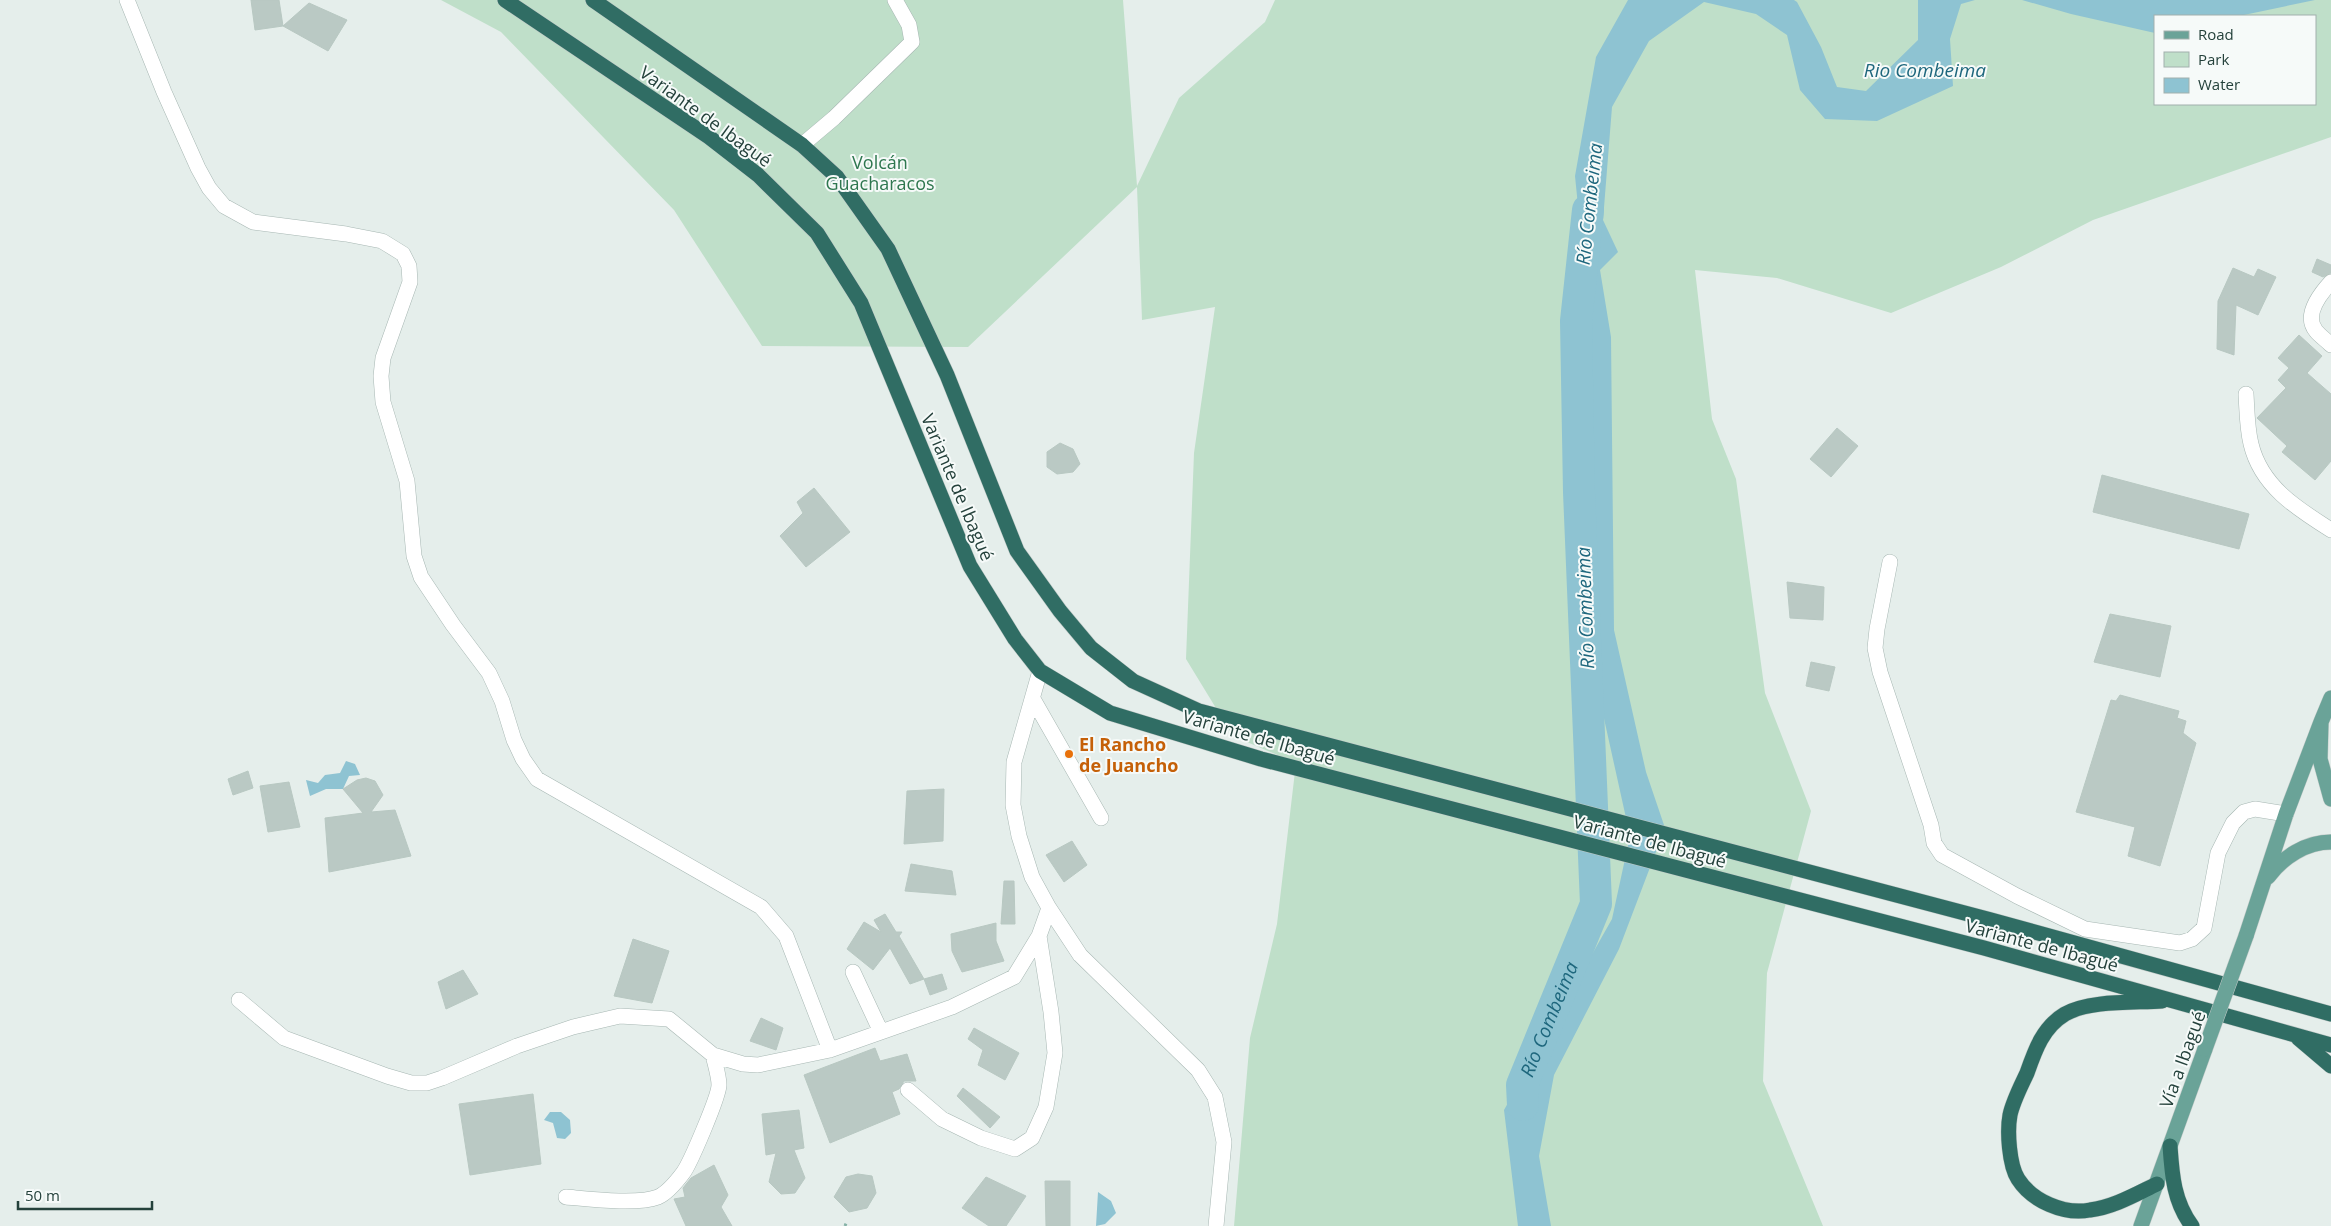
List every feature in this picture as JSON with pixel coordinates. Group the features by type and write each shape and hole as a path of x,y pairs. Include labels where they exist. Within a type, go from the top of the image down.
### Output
{"highway":[{"name":"Variante de Ibagué","path":"506,0 709,137 758,175 817,233 861,303 970,566 1015,639 1040,671 1110,713 1261,760 1984,948 2331,1045"},
{"name":"Variante de Ibagué","path":"593,0 802,144 837,177 888,249 947,375 1017,551 1060,611 1091,648 1133,680 1199,711 1991,920 2331,1014"},
{"path":"2157,1184 2116,1203 2088,1211 2074,1211 2047,1204 2017,1178 2009,1143 2010,1115 2042,1037 2064,1015 2079,1007 2173,1000"},
{"path":"2292,1034 2331,1066"},
{"path":"2170,1146 2174,1191 2184,1215 2192,1226"}],"main road":[{"name":"Vía a Ibagué","path":"2140,1226 2157,1184 2246,936 2286,814 2331,698"},
{"path":"2321,722 2320,760 2331,799"},
{"name":"Vía a Ibagué","path":"2257,904 2269,876 2290,854 2318,842 2331,842"}],"street":[{"path":"127,0 164,92 198,168 209,188 224,206 253,222 346,234 382,241 404,254 409,266 410,282 383,358 381,376 383,402 407,481 414,556 421,577 453,625 490,673 502,701 514,740 523,759 537,779 761,907 786,936 830,1050"},
{"path":"802,144 834,118 912,42 909,25 895,0"},
{"path":"2331,282 2314,304 2312,318 2314,330 2331,345"},
{"path":"2246,394 2251,444 2264,477 2300,510 2331,530"},
{"path":"1890,562 1877,629 1876,648 1879,664 1931,825 1934,843 1942,855 2017,896 2086,929 2180,943 2192,939 2204,928 2218,853 2233,823 2244,812 2255,809 2286,814"},
{"path":"1040,671 1014,762 1013,806 1019,836 1032,877 1049,908 1080,955 1198,1070 1215,1097 1224,1142 1216,1226"},
{"path":"1033,699 1101,818"},
{"path":"239,1000 284,1038 411,1083 427,1083 517,1046 573,1028 620,1016 669,1019 713,1055 743,1064 758,1065 830,1050 952,1007 1014,977 1039,936 1049,908"},
{"path":"908,1090 942,1119 981,1138 1015,1149 1032,1138 1046,1107 1055,1053 1051,1012 1039,936"},
{"path":"853,972 881,1032"},
{"path":"566,1197 604,1200 646,1199 657,1197 665,1192 683,1173 704,1128 719,1086 713,1055"}],"path":[{"path":"845,1226 847,1221"}],"green space":[{"name":"Volcán Guacharacos","path":"441,0 1123,0 1137,186 1179,98 1265,22 1275,0 2331,0 2331,137 2093,220 2001,267 1891,313 1777,278 1695,270 1712,419 1736,479 1765,693 1811,811 1767,973 1763,1081 1823,1226 1234,1226 1250,1038 1277,924 1296,763 1233,736 1186,659 1194,453 1215,307 1142,320 1137,187 968,347 762,346 674,210 501,32"}],"water":[{"name":"Rio Combeima","path":"1628,0 1794,0 1797,2 1821,47 1837,87 1866,91 1918,40 1918,0 1975,0 1961,4 1950,39 1953,86 1877,121 1825,119 1800,90 1787,35 1756,14 1704,2 1649,41 1612,107 1603,220 1618,252 1600,270 1611,337 1614,630 1646,772 1665,828 1619,949 1554,1075 1539,1156 1551,1226 1518,1226 1504,1110 1612,919 1630,836 1603,714 1594,574 1593,429 1588,305 1575,176 1596,57"},
{"path":"2022,0 2315,0 2244,15 2154,15 2154,33 2071,14"},
{"path":"346,761 355,764 360,775 349,776 343,789 326,789 310,796 306,780 318,783 325,775 340,773"},
{"path":"550,1112 561,1112 570,1120 571,1133 565,1139 557,1138 553,1123 544,1120"},
{"path":"1098,1192 1111,1201 1116,1213 1105,1224 1096,1226"}],"building":[{"path":"251,0 279,0 283,26 255,30"},
{"path":"309,3 347,20 328,51 283,26"},
{"path":"2317,259 2331,265 2331,273 2323,277 2312,272"},
{"path":"2233,268 2254,277 2258,269 2276,277 2258,315 2236,305 2234,355 2217,349 2218,301"},
{"path":"2299,335 2322,356 2307,373 2331,394 2331,461 2315,480 2282,452 2287,446 2257,418 2286,388 2278,380 2289,368 2278,358"},
{"path":"1837,428 1858,446 1831,477 1810,459"},
{"path":"1060,443 1073,449 1080,464 1073,472 1057,474 1047,467 1047,452"},
{"path":"2102,475 2249,514 2239,549 2093,512"},
{"path":"814,488 850,532 806,567 780,536 803,513 797,502"},
{"path":"1787,582 1824,587 1823,620 1790,618"},
{"path":"2110,614 2171,626 2160,677 2094,662"},
{"path":"1811,662 1835,667 1829,691 1806,686"},
{"path":"2120,695 2179,711 2177,718 2186,721 2183,733 2196,743 2160,866 2128,856 2135,827 2076,812 2111,700 2116,701"},
{"path":"248,771 253,788 233,795 228,779"},
{"path":"366,778 375,781 383,795 371,812 395,810 411,856 329,872 325,818 363,813 343,789 357,780"},
{"path":"289,782 300,827 268,832 260,786"},
{"path":"944,789 943,841 904,844 907,791"},
{"path":"1072,841 1087,865 1064,882 1046,855"},
{"path":"911,864 952,871 956,895 905,891"},
{"path":"1004,881 1014,881 1015,924 1001,924"},
{"path":"885,914 896,932 902,932 899,936 924,979 910,984 890,948 873,970 847,949 864,922 881,932 874,920"},
{"path":"996,923 996,941 1004,961 962,972 952,951 951,934"},
{"path":"633,939 669,951 652,1003 614,996"},
{"path":"463,970 478,994 446,1009 438,982"},
{"path":"942,974 947,989 930,995 924,979"},
{"path":"761,1018 783,1028 776,1050 750,1041"},
{"path":"974,1028 1019,1053 1005,1080 978,1065 983,1050 968,1039"},
{"path":"875,1048 880,1061 907,1054 916,1081 904,1081 899,1089 892,1092 900,1114 830,1143 804,1075"},
{"path":"963,1088 1000,1117 990,1128 957,1096"},
{"path":"533,1094 541,1164 470,1175 459,1104"},
{"path":"799,1110 804,1148 794,1150 805,1178 795,1193 781,1194 769,1182 776,1153 766,1155 762,1114"},
{"path":"714,1165 728,1195 721,1207 732,1226 686,1226 674,1199 685,1197 683,1188 691,1178"},
{"path":"858,1174 872,1176 876,1193 867,1208 849,1212 834,1197 846,1177"},
{"path":"986,1177 1026,1196 1006,1226 989,1226 962,1208"},
{"path":"1045,1181 1070,1181 1070,1226 1046,1226"}],"waterway":[{"name":"Río Combeima","path":"1523,1105 1522,1085 1596,904 1579,492 1576,321 1588,210"}],"place":[{"name":"El Rancho de Juancho","path":"1069,754"}]}
